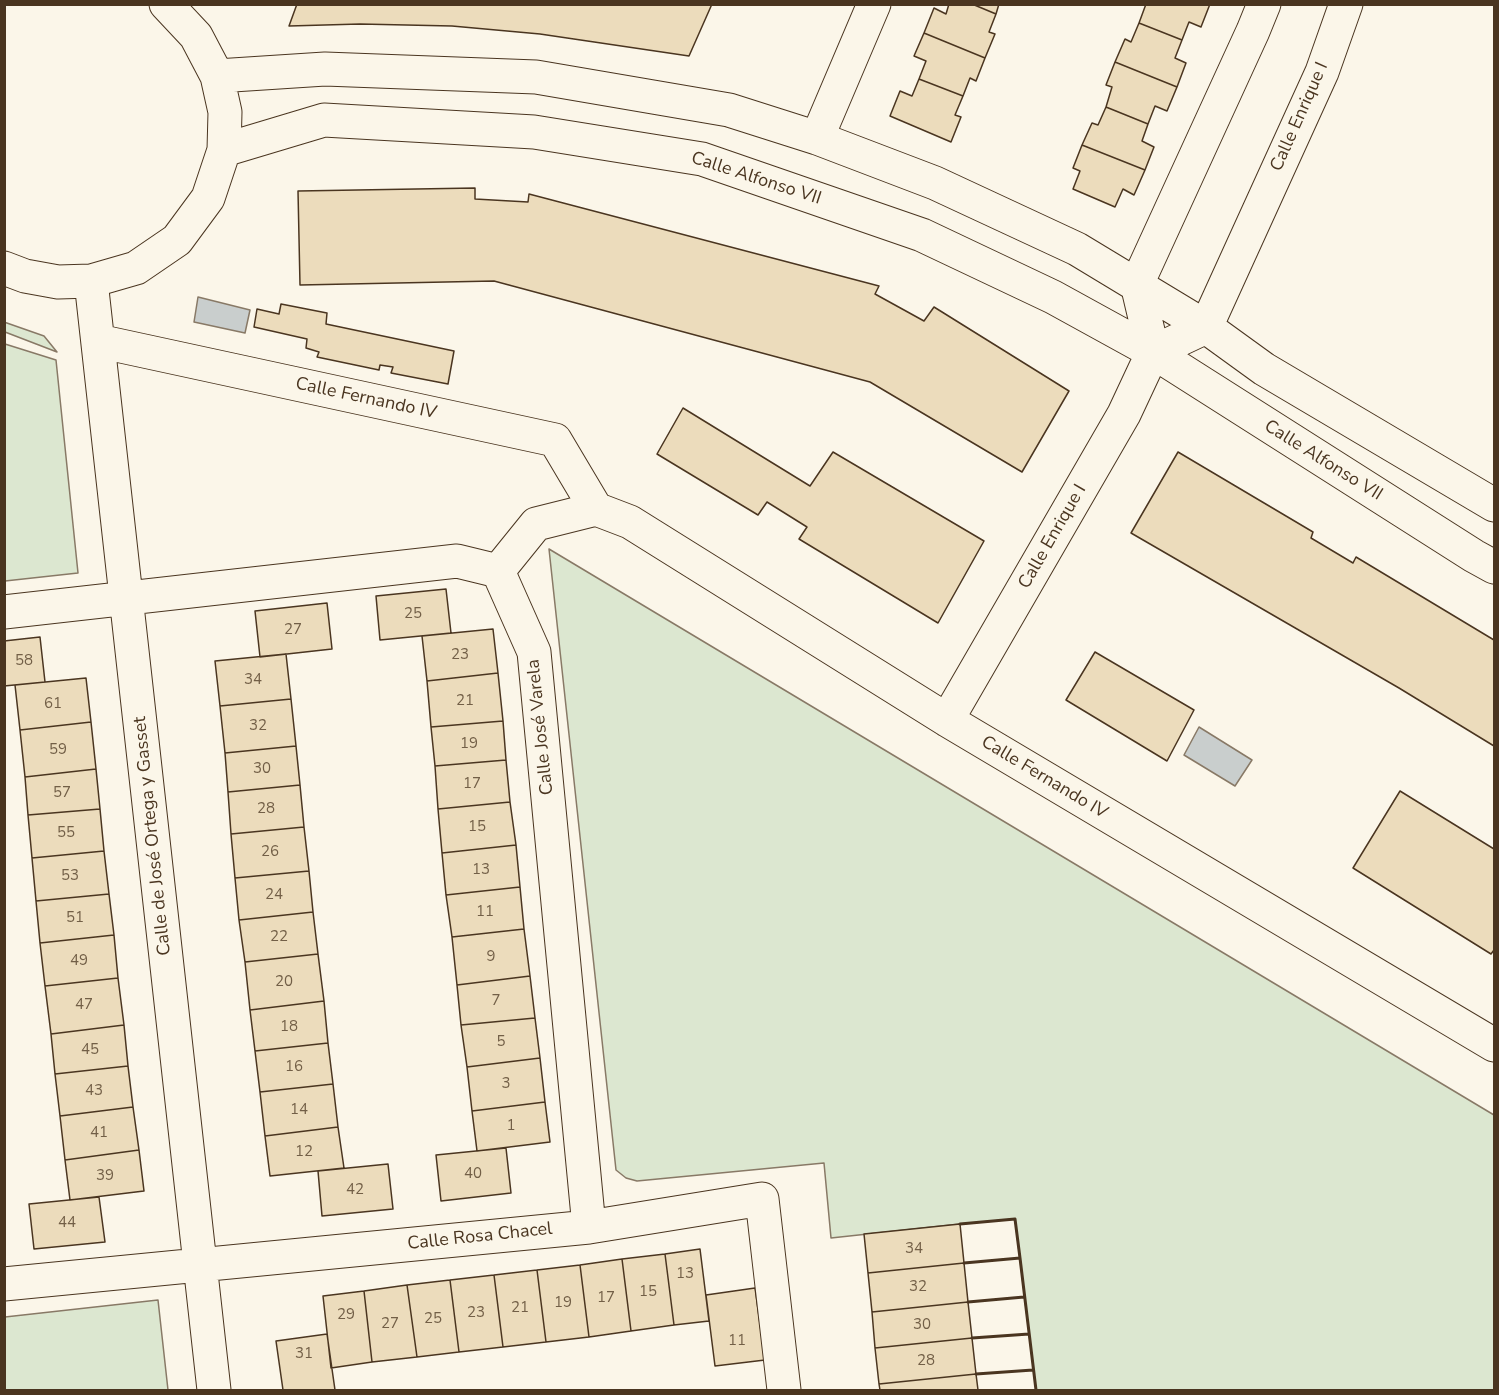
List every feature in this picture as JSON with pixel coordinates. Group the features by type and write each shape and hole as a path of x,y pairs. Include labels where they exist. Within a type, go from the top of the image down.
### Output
{"street":[{"path":"817,138 874,4"},
{"path":"1206,327 1153,352 1137,284 1264,4"},
{"name":"Calle Enrique I","path":"1206,327 1322,72 1346,4"},
{"path":"4,268 25,276 58,282 91,281 136,268 177,240 208,198 224,150 225,112 217,75 196,36 168,5"},
{"path":"217,75 325,69 536,77 729,110 817,138 935,183 1077,249 1206,327 1264,369 1494,505"},
{"name":"Calle Alfonso VII","path":"224,150 324,120 534,132 702,159 922,236 1053,297 1153,352 1494,567"},
{"name":"Calle de José Ortega y Gasset","path":"91,281 214,1390"},
{"name":"Calle Fernando IV","path":"98,341 555,440 596,509 630,522 948,720 1494,1045"},
{"name":"Calle Enrique I","path":"948,720 1124,414 1153,352"},
{"path":"4,612 457,561 498,571 536,524 596,509"},
{"name":"Calle José Varela","path":"498,571 534,652 589,1227"},
{"name":"Calle Rosa Chacel","path":"4,1284 589,1227 762,1199 784,1390"}],"green space":[{"path":"4,322 44,336 57,352 5,332"},
{"path":"5,344 56,360 78,573 5,581"},
{"path":"549,549 1494,1115 1494,1390 1036,1390 1015,1219 831,1238 824,1163 637,1181 626,1178 616,1170"},
{"path":"158,1300 168,1390 5,1390 5,1317"}],"shaded area":[{"path":"198,297 250,310 245,333 194,322"},
{"path":"1199,727 1252,760 1235,786 1184,755"}],"building":[{"path":"297,4 712,4 689,56 540,34 452,26 360,24 289,26"},
{"path":"949,4 972,4 996,14 989,32 995,34 985,58 924,33 934,8 946,14"},
{"path":"972,4 999,4 996,14"},
{"path":"1146,4 1210,4 1201,27 1189,22 1182,40 1139,23"},
{"path":"1139,23 1182,40 1175,58 1186,63 1177,87 1115,62 1125,39 1131,42"},
{"path":"924,33 985,58 976,81 970,78 963,96 919,79 926,61 914,56"},
{"path":"1115,62 1177,87 1167,111 1155,106 1148,124 1106,107 1112,87 1106,85"},
{"path":"919,79 963,96 955,115 961,117 951,142 890,116 900,91 912,96"},
{"path":"1106,107 1148,124 1142,141 1154,147 1145,170 1082,145 1092,123 1098,125"},
{"path":"1082,145 1145,170 1134,195 1123,189 1115,207 1073,189 1080,171 1073,168"},
{"path":"475,188 475,199 528,202 529,194 879,286 875,294 924,321 934,307 1069,391 1022,472 870,382 494,281 300,285 298,191"},
{"path":"281,304 327,313 326,324 454,351 448,384 391,373 393,367 380,365 379,370 317,357 319,352 306,348 307,339 254,327 257,309 279,314"},
{"path":"683,408 810,486 833,452 984,541 938,623 799,539 807,527 767,502 758,515 657,454"},
{"path":"1178,452 1313,532 1311,538 1353,563 1356,557 1494,640 1494,746 1399,688 1131,533"},
{"path":"446,589 451,633 380,640 376,596"},
{"path":"327,603 332,649 260,657 255,611"},
{"path":"493,629 498,673 427,681 422,636"},
{"path":"40,637 45,682 4,686 4,641"},
{"path":"1095,652 1194,710 1167,761 1066,700"},
{"path":"286,654 291,699 220,706 215,661"},
{"path":"498,673 503,721 431,727 427,681"},
{"path":"86,678 91,722 20,730 15,685"},
{"path":"291,699 296,746 225,753 220,706"},
{"path":"503,721 506,760 435,766 431,727"},
{"path":"91,722 96,769 25,777 20,730"},
{"path":"296,746 300,785 228,792 225,753"},
{"path":"506,760 510,802 438,809 435,766"},
{"path":"96,769 100,809 28,815 25,777"},
{"path":"300,785 304,827 231,834 228,792"},
{"path":"1400,791 1494,849 1494,950 1491,954 1353,868"},
{"path":"510,802 516,845 442,853 438,809"},
{"path":"100,809 104,851 32,858 28,815"},
{"path":"304,827 309,871 235,878 231,834"},
{"path":"516,845 520,887 446,895 442,853"},
{"path":"104,851 109,894 36,901 32,858"},
{"path":"309,871 313,912 239,920 235,878"},
{"path":"520,887 524,929 452,937 446,895"},
{"path":"109,894 114,935 40,943 36,901"},
{"path":"313,912 318,954 245,962 239,920"},
{"path":"524,929 530,976 457,985 452,937"},
{"path":"114,935 118,978 45,986 40,943"},
{"path":"318,954 324,1001 250,1010 245,962"},
{"path":"530,976 535,1018 461,1025 457,985"},
{"path":"118,978 124,1025 51,1034 45,986"},
{"path":"324,1001 328,1043 255,1051 250,1010"},
{"path":"535,1018 540,1058 467,1067 461,1025"},
{"path":"124,1025 128,1066 55,1074 51,1034"},
{"path":"328,1043 333,1084 260,1092 255,1051"},
{"path":"540,1058 545,1102 472,1111 467,1067"},
{"path":"128,1066 133,1107 60,1116 55,1074"},
{"path":"333,1084 338,1127 265,1136 260,1092"},
{"path":"545,1102 550,1142 477,1151 472,1111"},
{"path":"133,1107 139,1150 65,1160 60,1116"},
{"path":"338,1127 344,1168 270,1176 265,1136"},
{"path":"506,1148 511,1193 441,1201 436,1155"},
{"path":"139,1150 144,1191 70,1200 65,1160"},
{"path":"388,1164 393,1209 322,1216 318,1171"},
{"path":"99,1197 105,1242 34,1249 29,1204"},
{"path":"960,1224 964,1263 868,1273 864,1234"},
{"path":"700,1249 709,1321 674,1325 665,1254"},
{"path":"665,1254 674,1325 631,1331 622,1259"},
{"path":"622,1259 631,1331 589,1337 580,1265"},
{"path":"964,1263 968,1302 872,1312 868,1273"},
{"path":"580,1265 589,1337 546,1342 537,1270"},
{"path":"537,1270 546,1342 503,1347 494,1275"},
{"path":"494,1275 503,1347 459,1352 450,1280"},
{"path":"450,1280 459,1352 417,1357 407,1285"},
{"path":"407,1285 417,1357 372,1362 364,1291"},
{"path":"755,1288 765,1360 715,1366 706,1295"},
{"path":"364,1291 372,1362 331,1368 323,1296"},
{"path":"968,1302 972,1338 875,1348 872,1312"},
{"path":"327,1334 335,1390 283,1390 276,1341"},
{"path":"972,1338 976,1374 879,1384 875,1348"},
{"path":"976,1374 978,1390 880,1390 879,1384"}],"wall":[{"path":"960,1224 1015,1219 1020,1258 964,1263"},
{"path":"1020,1258 1036,1390"},
{"path":"968,1302 1024,1297"},
{"path":"972,1338 1029,1334"},
{"path":"976,1374 1033,1370"}]}
